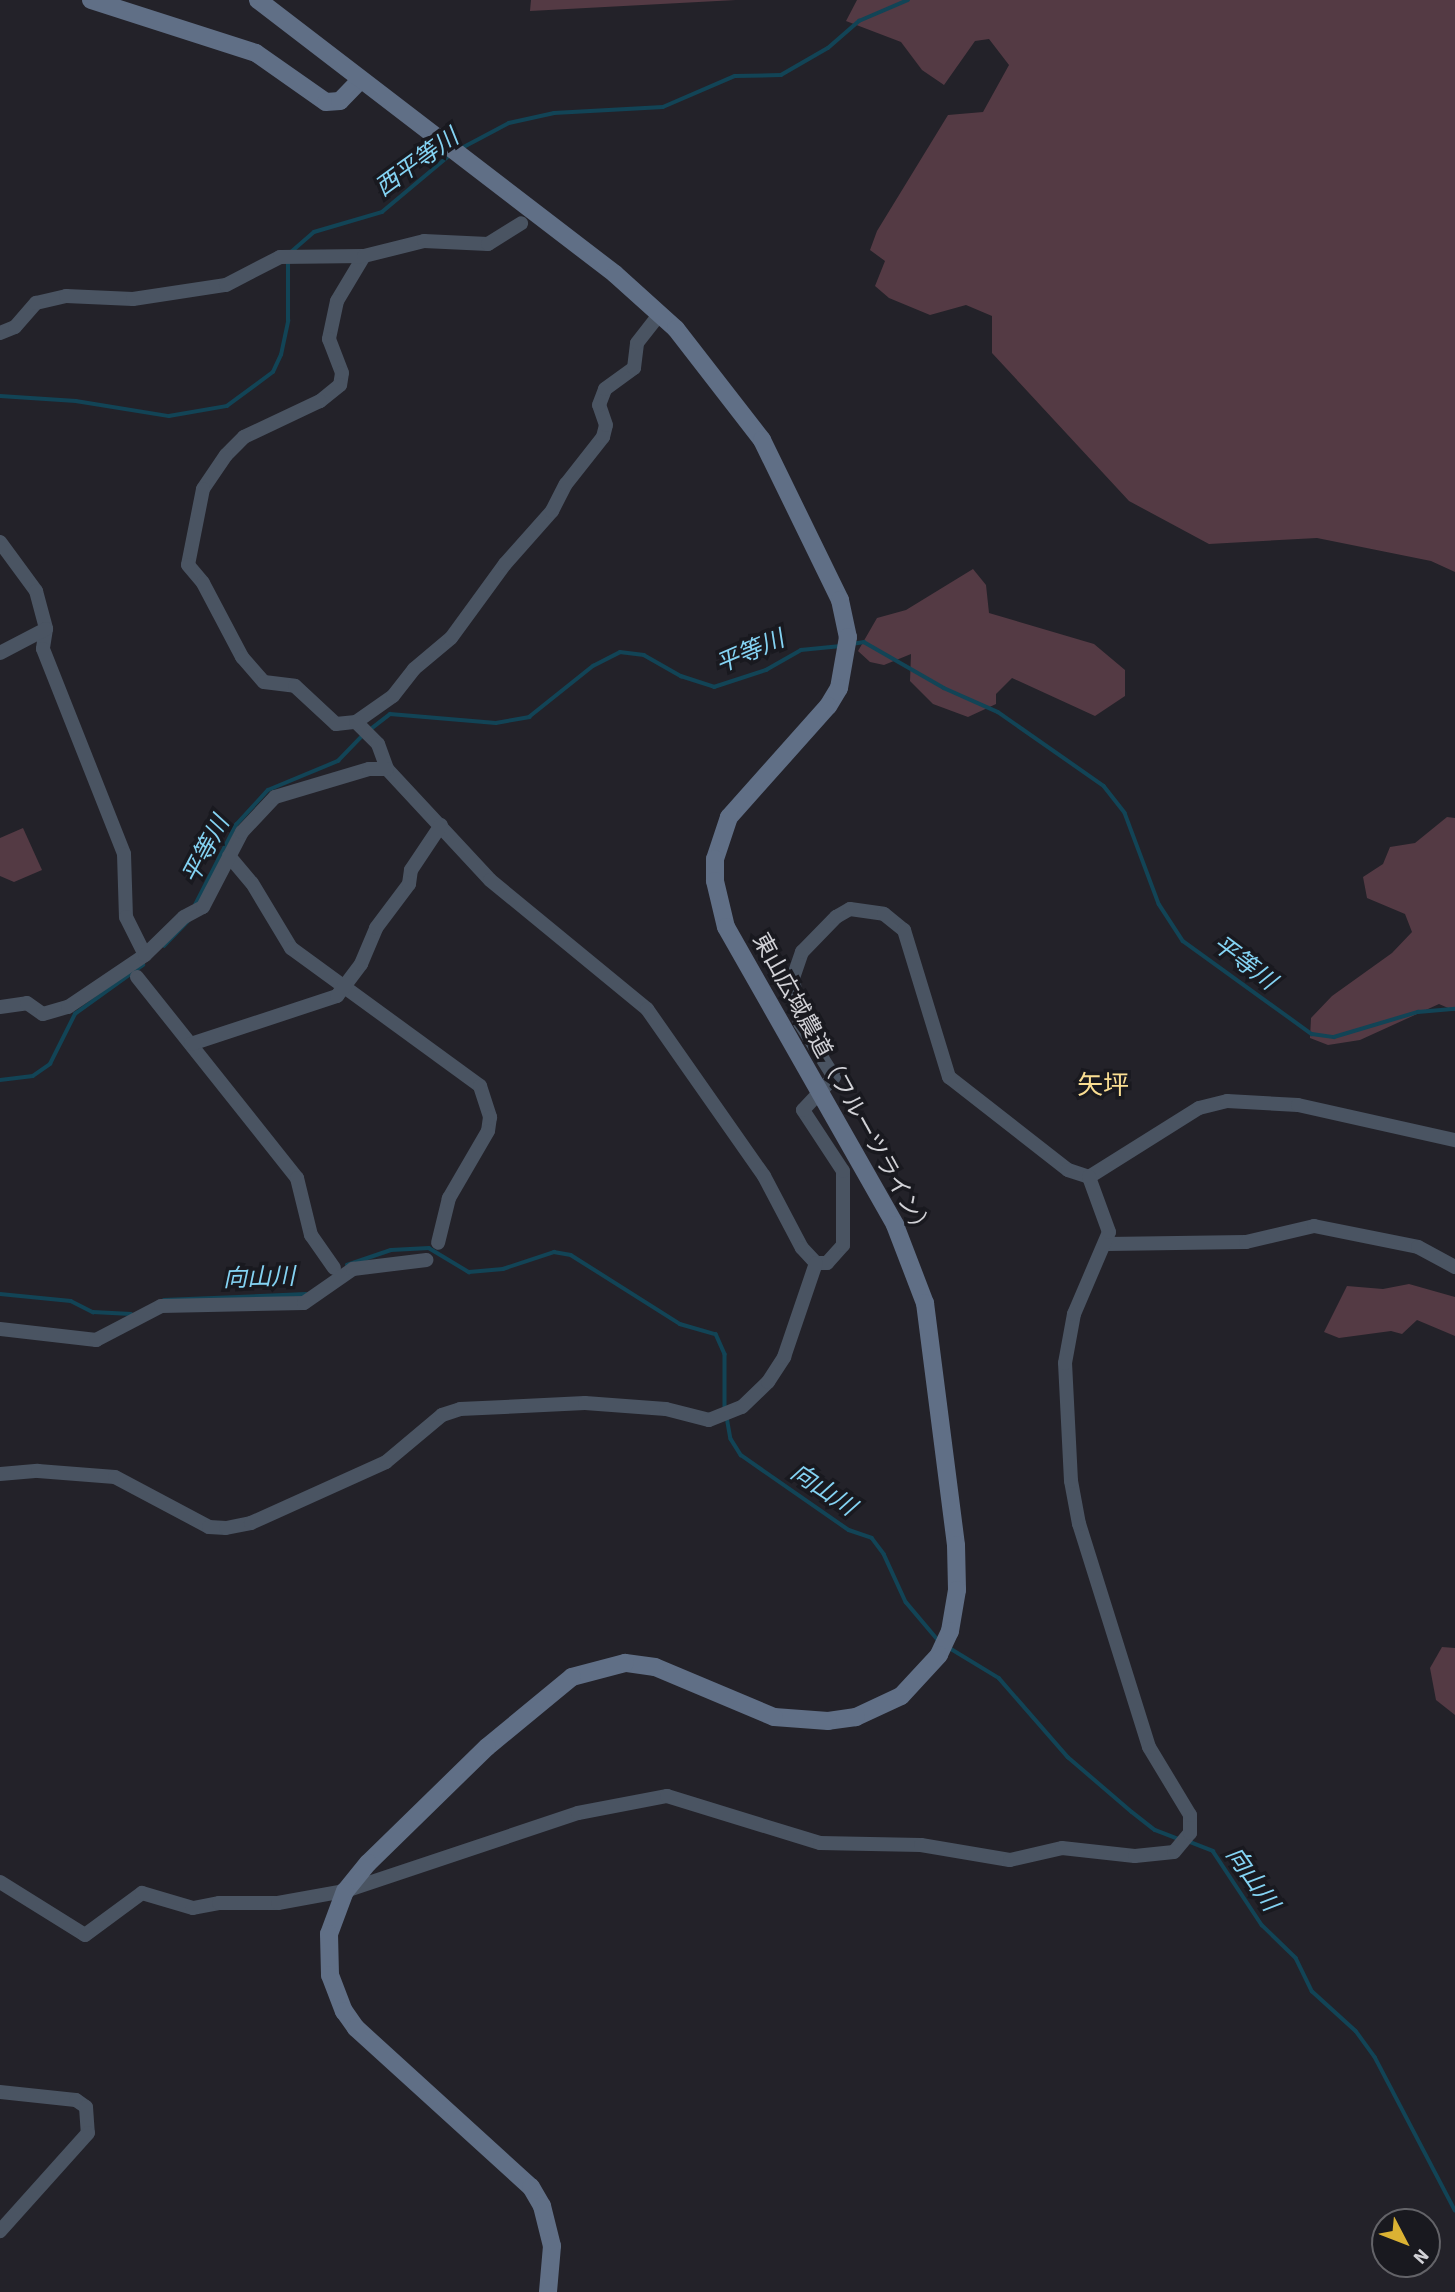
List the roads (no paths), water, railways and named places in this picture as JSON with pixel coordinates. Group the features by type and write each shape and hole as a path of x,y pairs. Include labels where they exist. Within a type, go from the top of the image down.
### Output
{"street":[{"path":"91,0 256,53 326,102 340,101 360,80"},
{"name":"東山広域農道（フルーツライン）","path":"258,0 445,143 660,314 711,369 762,440 840,600 848,637 839,688 810,728 744,796 729,817 715,859 726,927 895,1225 925,1303 956,1545 957,1590 950,1631 939,1656 901,1696 856,1717 828,1721 774,1717 655,1667 625,1663 572,1677 487,1747 368,1863 345,1891 329,1934 328,1955 344,2011 376,2048 531,2187 542,2206 552,2246 548,2292"},
{"path":"0,333 15,327 36,303 66,296 150,298 226,285 255,266 281,257 364,256 424,242 488,244 521,223"},
{"path":"364,256 337,300 329,339 342,373 340,385 320,401 244,437 226,455 203,489 188,565 203,583 242,657 264,682 295,686 336,724 358,725 372,738 387,769 490,880 647,1009 764,1176 802,1248 816,1263"},
{"path":"358,725 393,696 414,669 451,638 505,564 552,511 566,484 603,437 606,425 599,405 605,388 634,368 637,343 660,314"},
{"path":"0,542 36,591 46,629 43,649 124,854 126,917 145,955"},
{"path":"0,653 46,629"},
{"path":"0,1007 27,1003 43,1014 68,1007 145,955 184,917 201,908 229,856 258,811 285,791 387,769"},
{"path":"191,1044 337,996 361,964 376,928 410,884 423,848 441,825"},
{"path":"229,856 252,883 291,948 480,1086 490,1117 488,1132 449,1198 438,1243"},
{"path":"816,1263 836,1256 845,1230 843,1171 803,1110 834,1077 800,1023 794,996 796,964 802,952 836,917 865,908 884,914 904,930 912,949 942,1064 949,1077 1068,1170 1089,1177"},
{"path":"136,977 297,1178 312,1235 334,1268"},
{"path":"1089,1177 1199,1108 1227,1101 1298,1105 1455,1140"},
{"path":"0,1882 85,1935 142,1893 193,1908 219,1903 278,1903 345,1891 578,1813 667,1796 820,1843 921,1845 1010,1860 1062,1848 1135,1856 1181,1847 1189,1834 1190,1815 1149,1747 1079,1524 1071,1480 1065,1363 1073,1314 1087,1278 1107,1244 1109,1232 1089,1177"},
{"path":"1107,1244 1246,1242 1314,1226 1418,1247 1454,1265"},
{"path":"0,1329 96,1340 161,1306 304,1303 353,1269 426,1259"},
{"path":"0,1474 38,1471 115,1477 209,1527 226,1528 251,1522 386,1462 442,1415 460,1409 584,1404 666,1409 709,1420 742,1407 768,1382 784,1357 816,1263"},
{"path":"0,2092 76,2100 86,2107 88,2133 0,2231"}],"waterway":[{"name":"西平等川","path":"460,149 509,123 554,113 663,107 735,76 781,75 828,48 859,21 908,0"},
{"name":"西平等川","path":"291,252 314,232 382,212 450,155"},
{"name":"西平等川","path":"0,396 76,401 169,416 227,406 273,372 281,355 288,321 288,260"},
{"name":"平等川","path":"852,644 864,642 944,688 998,712 1104,786 1125,813 1159,904 1183,941 1312,1034 1334,1037 1418,1012 1455,1009"},
{"name":"平等川","path":"371,729 390,714 496,723 529,717 593,666 620,652 644,655 681,676 714,687 766,670 801,650 841,646"},
{"name":"平等川","path":"195,905 236,825 268,790 338,761 364,734"},
{"name":"平等川","path":"164,946 188,921"},
{"name":"平等川","path":"0,1080 33,1076 50,1064 75,1014 143,965"},
{"name":"向山川","path":"347,1265 391,1250 429,1248 469,1272 503,1269 554,1252 571,1255 680,1324 716,1334 725,1354 725,1409"},
{"name":"向山川","path":"0,1294 71,1301 93,1312 131,1314"},
{"name":"向山川","path":"164,1300 306,1294"},
{"name":"向山川","path":"727,1417 731,1439 741,1455 849,1530 872,1538 884,1554 906,1602 939,1641"},
{"name":"向山川","path":"948,1647 999,1678 1068,1757 1132,1812 1155,1830 1179,1839"},
{"name":"向山川","path":"1190,1842 1213,1851 1262,1925 1296,1958 1312,1991 1356,2031 1375,2057 1455,2210"}],"district":[{"name":"矢坪","path":"1103,1086"}]}
